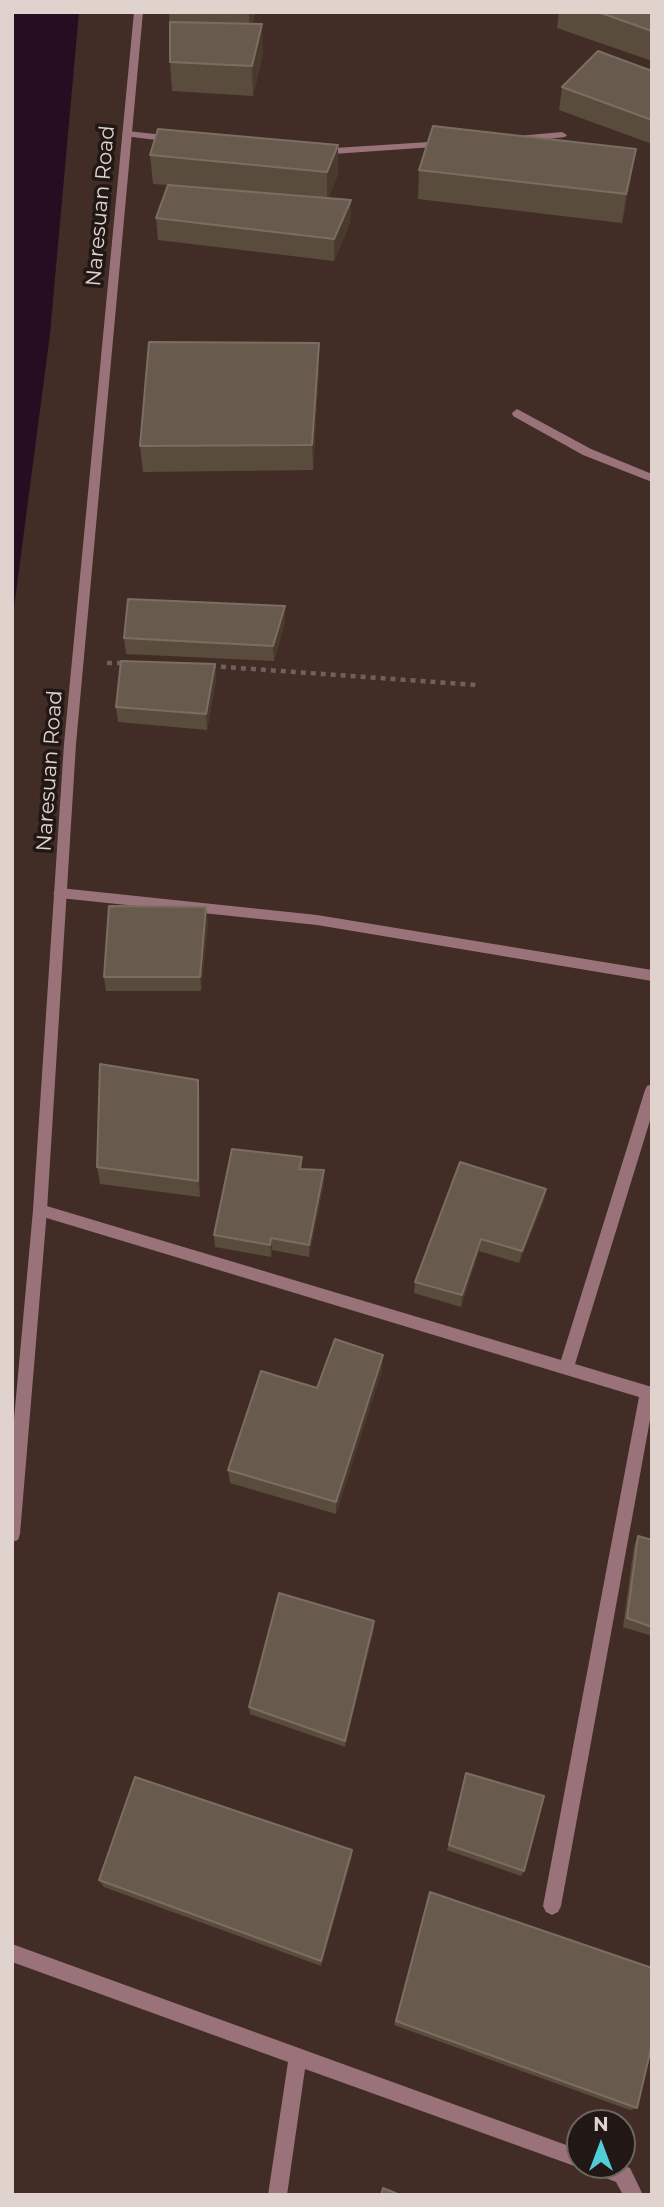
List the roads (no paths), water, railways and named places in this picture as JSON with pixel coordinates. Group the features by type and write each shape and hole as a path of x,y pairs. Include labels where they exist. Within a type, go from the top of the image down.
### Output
{"street":[{"name":"Naresuan Road","path":"12,1534 16,1454 40,1210 78,662 139,12"},
{"path":"127,134 180,139"},
{"path":"508,139 562,135"},
{"path":"310,152 455,144"},
{"path":"517,413 587,452 652,478"},
{"path":"61,894 317,920 652,976"},
{"path":"566,1367 652,1090"},
{"path":"40,1210 649,1394 552,1906"},
{"path":"12,1953 566,2154"},
{"path":"277,2195 298,2056"},
{"path":"625,2179 635,2195"}]}
